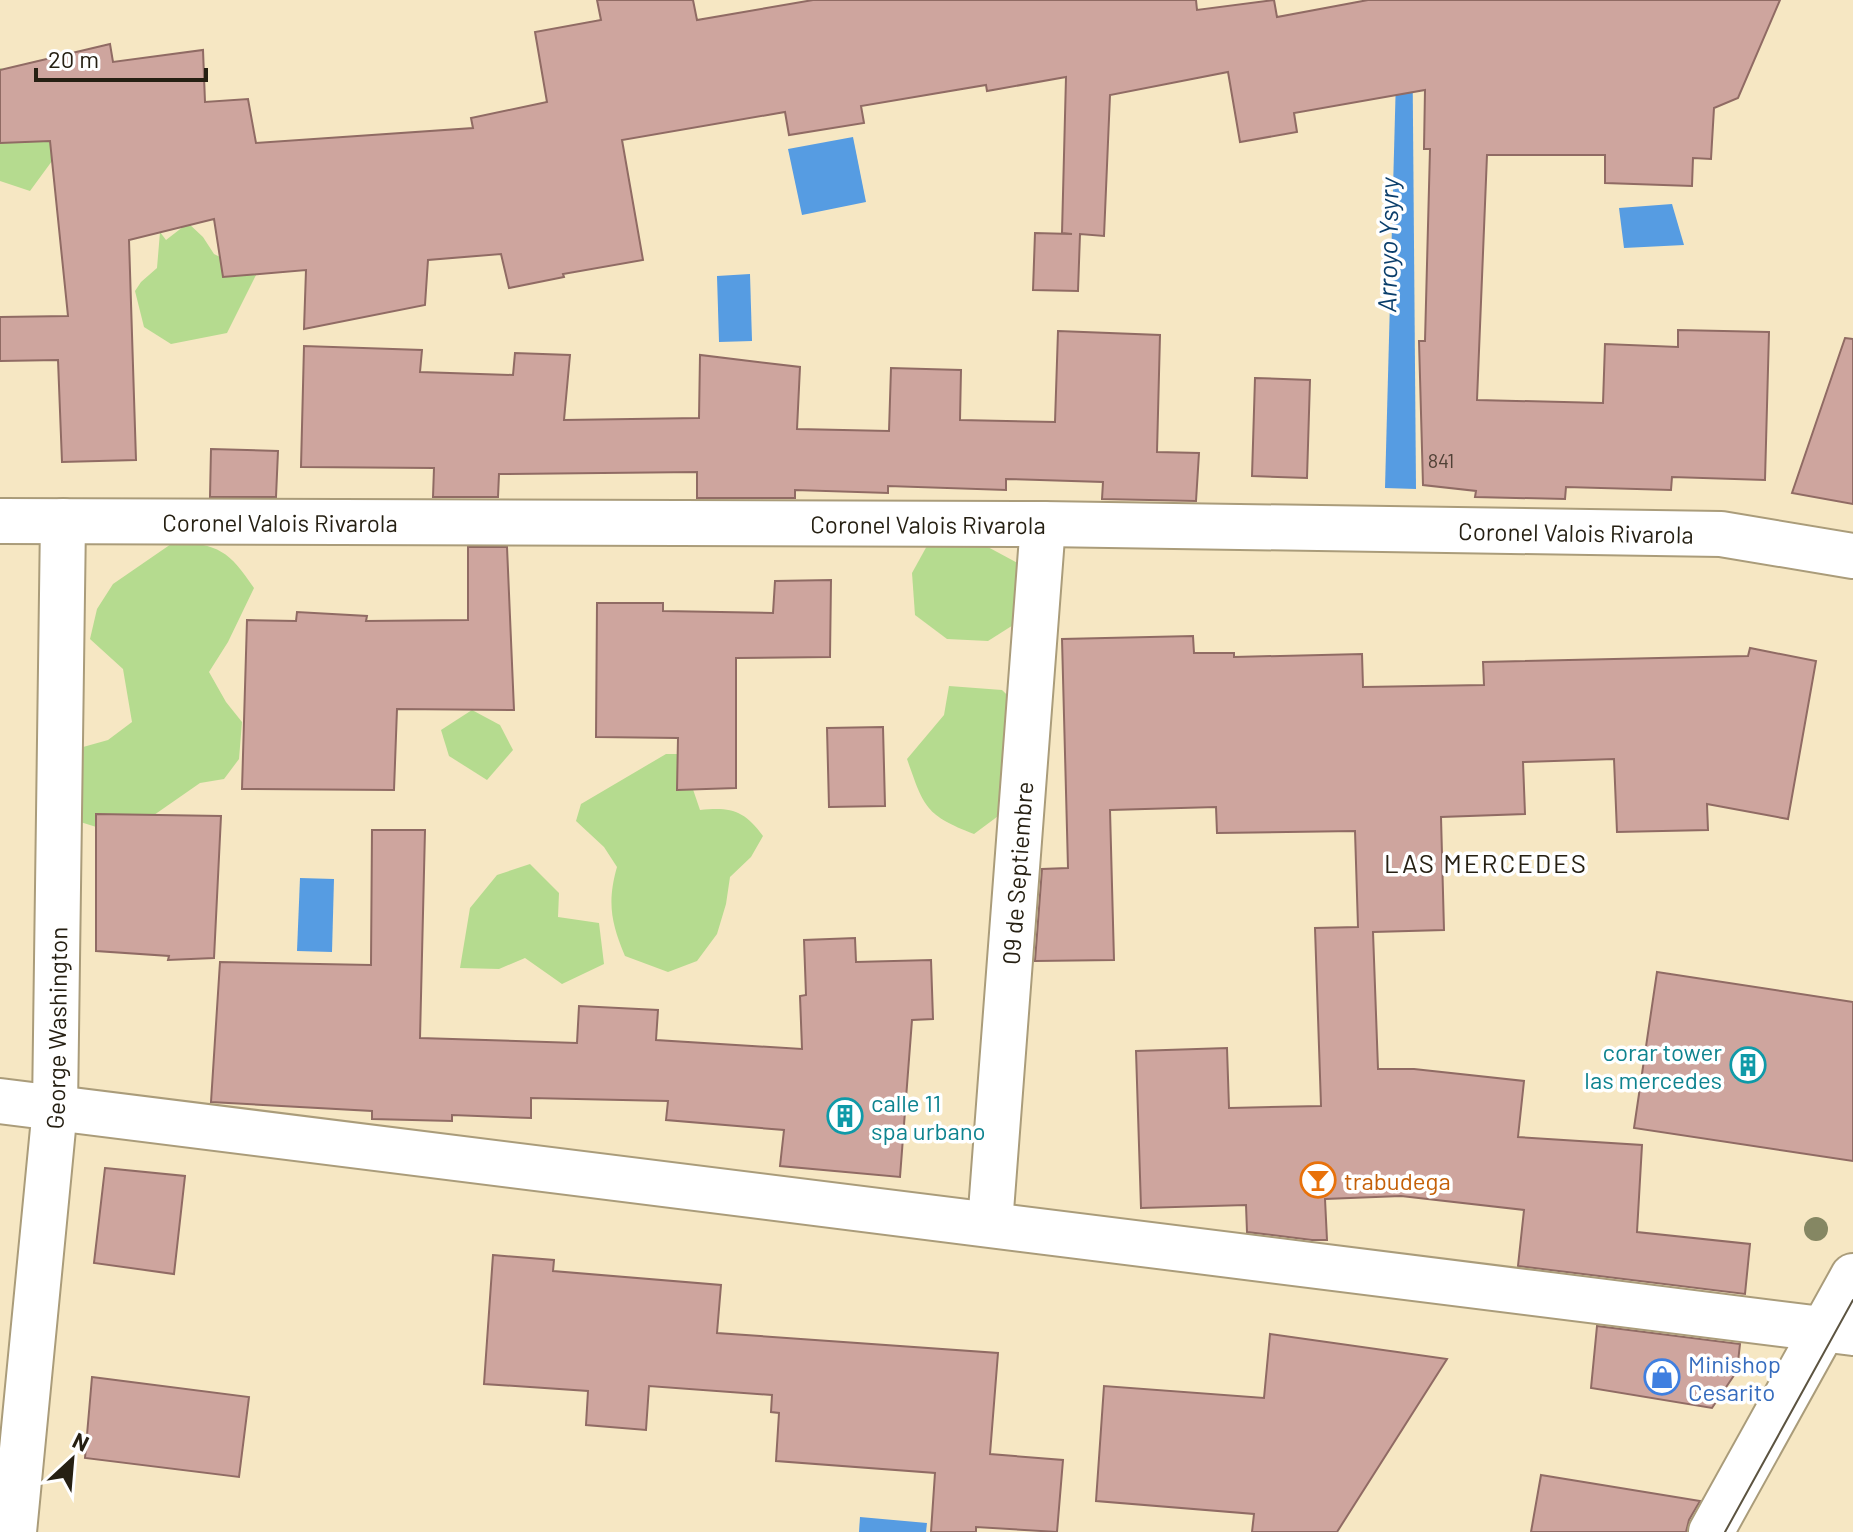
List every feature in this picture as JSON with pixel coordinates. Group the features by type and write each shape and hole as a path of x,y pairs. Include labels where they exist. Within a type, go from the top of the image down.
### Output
{"street":[{"name":"Coronel Valois Rivarola","path":"0,521 1043,524 1721,534 1853,556"},
{"name":"George Washington","path":"14,1532 55,1108 63,521"},
{"name":"09 de Septiembre","path":"990,1224 1043,524"},
{"path":"0,1101 1838,1331"},
{"path":"1711,1532 1838,1331 1853,1276"}],"green space":[{"path":"55,64 52,161 30,191 0,181 0,68 21,75"},
{"path":"188,223 203,237 214,254 256,275 227,333 171,344 144,327 135,291 157,268 160,232 166,240"},
{"path":"174,542 202,545 222,552 237,565 254,588 228,642 209,672 242,722 239,759 224,779 200,783 154,815 109,831 74,820 76,749 108,740 132,722 123,669 90,639 97,609 113,584"},
{"path":"928,544 986,546 1027,568 1021,620 988,641 947,639 915,615 912,573"},
{"path":"949,686 1002,690 1038,725 1021,799 974,834 945,821 928,807 907,759 944,715"},
{"path":"472,710 500,725 513,750 487,780 449,756 441,730"},
{"path":"666,754 681,754 700,810 736,812 750,821 763,836 751,857 730,877 717,934 697,961 668,972 625,956 612,912 617,867 604,847 576,821 581,804"},
{"path":"530,864 559,893 558,917 599,923 604,964 562,984 525,958 499,969 460,968 470,908 497,875"}],"water":[{"path":"1412,0 1416,489 1385,488 1397,40"},
{"path":"853,137 866,202 802,215 788,149"},
{"path":"1672,204 1684,245 1624,248 1619,208"},
{"path":"750,274 752,341 719,342 717,276"},
{"path":"300,878 334,879 332,952 297,951"},
{"path":"860,1517 927,1523 926,1532 859,1532"}],"building":[{"path":"597,0 693,0 697,20 813,0 1196,0 1197,10 1274,0 1277,17 1368,0 1780,0 1738,98 1714,108 1711,159 1693,158 1692,186 1605,183 1605,155 1487,155 1477,400 1603,403 1605,344 1678,347 1678,330 1769,332 1765,480 1672,477 1671,490 1566,487 1565,499 1475,497 1476,491 1423,485 1419,341 1425,341 1430,149 1424,149 1425,90 1294,113 1297,132 1240,142 1228,72 1110,95 1104,236 1080,234 1078,291 1033,290 1035,233 1072,234 1062,233 1066,77 987,91 986,85 861,106 864,123 789,135 785,112 622,140 643,260 563,274 564,277 509,288 501,254 428,260 425,305 304,329 306,270 223,277 214,219 129,240 136,460 62,462 58,360 0,361 0,317 68,316 50,141 0,143 0,70 110,44 113,62 203,50 205,102 248,99 256,143 473,128 471,118 547,102 535,32 601,20"},
{"path":"1058,331 1160,335 1157,452 1199,453 1196,501 1102,499 1103,482 1006,479 1006,490 888,486 888,493 795,490 795,498 697,498 697,472 499,474 498,497 433,497 434,468 301,467 304,346 422,350 420,372 513,375 515,353 570,355 564,420 699,418 700,355 800,367 797,429 889,431 891,368 961,370 960,420 1055,422"},
{"path":"1845,338 1853,339 1853,504 1792,493"},
{"path":"1255,378 1310,380 1307,478 1252,476"},
{"path":"211,449 278,451 276,497 210,497"},
{"path":"468,547 507,547 514,710 397,709 394,790 242,789 247,620 296,621 297,612 367,616 366,621 468,620"},
{"path":"831,580 830,657 736,658 736,788 677,790 678,738 596,737 597,603 663,603 663,611 773,613 775,581"},
{"path":"1193,636 1194,653 1234,653 1234,657 1362,654 1363,687 1484,685 1483,662 1748,656 1750,648 1816,661 1788,819 1707,804 1708,830 1617,832 1614,759 1523,762 1525,814 1441,817 1444,930 1373,932 1378,1069 1414,1069 1524,1081 1518,1137 1642,1145 1637,1232 1750,1244 1745,1294 1518,1266 1524,1210 1401,1196 1325,1199 1327,1240 1312,1240 1247,1232 1246,1205 1141,1208 1136,1051 1227,1048 1229,1108 1321,1106 1315,928 1358,927 1355,831 1217,833 1216,807 1110,810 1114,960 1035,961 1042,869 1068,868 1062,639"},
{"path":"883,727 885,806 829,807 827,728"},
{"path":"96,814 221,816 214,958 168,960 169,956 96,951"},
{"path":"372,830 425,830 420,1038 577,1043 579,1006 658,1010 656,1040 802,1049 800,996 806,995 804,940 855,938 856,962 931,960 933,1019 912,1020 900,1177 780,1166 784,1130 666,1120 668,1101 531,1098 531,1118 452,1115 452,1121 372,1119 372,1111 211,1102 220,962 371,965"},
{"name":"corar tower las mercedes","path":"1657,972 1853,1002 1853,1161 1634,1128"},
{"path":"105,1168 185,1176 174,1274 94,1263"},
{"path":"493,1255 554,1260 553,1271 721,1285 717,1333 998,1353 990,1454 1063,1460 1057,1532 976,1527 976,1532 931,1532 935,1473 776,1461 779,1413 771,1412 772,1395 649,1386 646,1430 586,1425 588,1391 484,1384"},
{"name":"Minishop Cesarito","path":"1597,1326 1740,1344 1737,1371 1712,1408 1591,1388"},
{"path":"1270,1334 1447,1359 1337,1532 1252,1532 1254,1514 1096,1501 1104,1386 1264,1398"},
{"path":"92,1377 249,1397 239,1477 85,1458"},
{"path":"1541,1475 1700,1501 1686,1532 1531,1532"}],"tram line":[{"path":"1725,1532 1853,1300"}],"place":[{"name":"corar tower las mercedes","path":"1748,1065"},
{"name":"calle 11 spa urbano","path":"845,1116"},
{"name":"trabudega","path":"1318,1180"},
{"name":"Minishop Cesarito","path":"1662,1377"}],"district":[{"name":"LAS MERCEDES","path":"1486,862"}],"water label":[{"name":"Arroyo Ysyry","path":"1387,245"}]}
